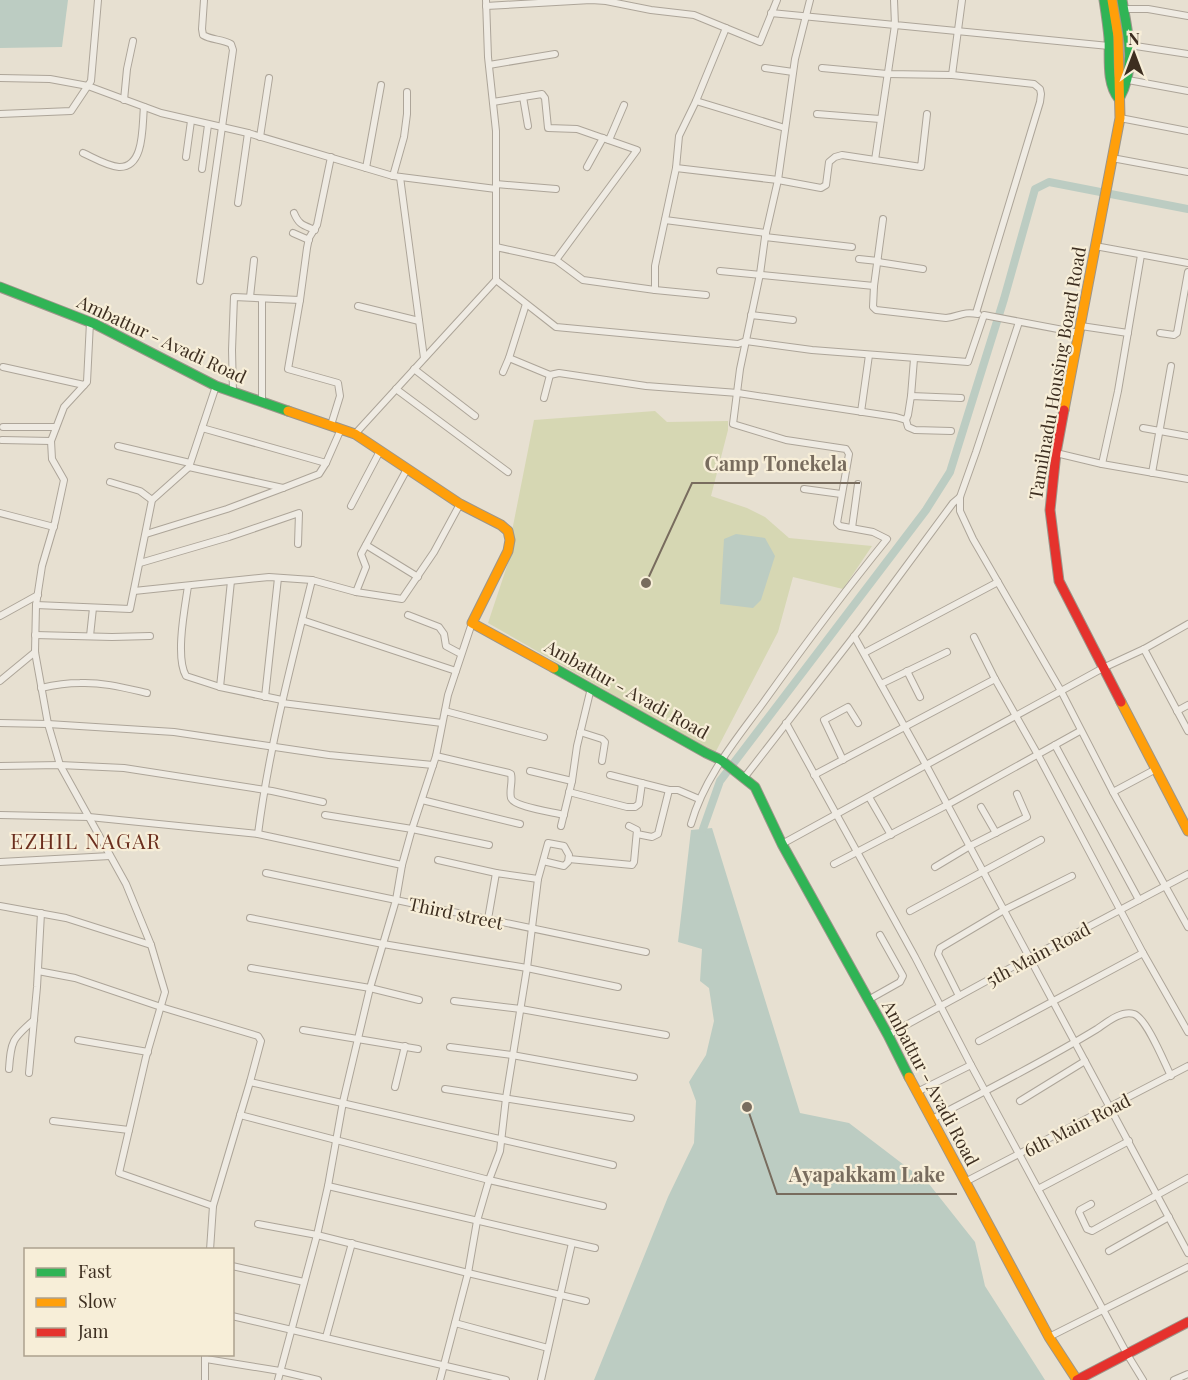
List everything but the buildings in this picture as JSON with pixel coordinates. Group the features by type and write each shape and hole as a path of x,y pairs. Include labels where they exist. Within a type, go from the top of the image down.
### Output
{"street":[{"path":"0,114 71,111 91,81 98,0"},
{"path":"200,281 233,50 231,44 226,41 203,35 201,29 204,0"},
{"path":"355,434 496,280 496,131 489,65 486,3 591,0 625,3 694,15 760,42 777,0"},
{"path":"691,824 699,799 723,761 806,643 887,539 879,534 840,526 837,523 849,454 846,449 786,440 733,424 740,369 778,180 793,72 810,0"},
{"path":"875,160 895,25 894,0"},
{"path":"952,75 962,0"},
{"path":"1104,0 1110,83 1119,99 1126,88 1112,0"},
{"path":"1123,79 1129,63 1129,45 1123,5 1188,16"},
{"path":"771,13 1109,46"},
{"path":"655,291 655,266 676,168 679,136 726,28"},
{"path":"124,99 133,41"},
{"path":"1129,45 1188,54"},
{"path":"489,65 555,54"},
{"path":"765,68 793,72"},
{"path":"822,68 887,74 952,75 1034,84 1040,89 1041,94 976,313"},
{"path":"0,78 50,79 88,86 161,113 248,133 397,176 496,186 556,189"},
{"path":"260,137 269,78"},
{"path":"1123,79 1188,91"},
{"path":"366,168 381,86"},
{"path":"407,92 404,137 397,176 424,358"},
{"path":"493,102 542,94 545,98 548,128 577,129 637,150 556,260"},
{"path":"523,97 528,126"},
{"name":"Tamilnadu Housing Board Road","path":"1119,99 1120,118 1056,453 1050,510 1059,581 1188,831"},
{"path":"696,101 785,128"},
{"path":"587,167 606,139 624,105"},
{"path":"83,153 111,165 130,164 140,149 144,107"},
{"path":"817,114 880,119"},
{"path":"676,168 778,180 821,188 826,185 829,162 842,155 921,166 927,114"},
{"path":"1120,118 1188,131"},
{"path":"186,157 191,121"},
{"path":"202,169 208,125"},
{"path":"238,203 248,133"},
{"path":"331,157 317,225 307,248 288,369 338,383 340,396 331,425"},
{"path":"1112,158 1188,172"},
{"path":"294,213 303,225 315,230"},
{"path":"883,219 874,286 873,307 876,310 946,318 968,312 1019,321 1128,333"},
{"path":"665,220 852,247"},
{"path":"293,233 309,240"},
{"path":"1095,246 1188,264"},
{"path":"496,247 556,260 583,280 655,291 706,295"},
{"path":"1102,464 1141,255"},
{"path":"859,258 923,269"},
{"path":"250,297 254,260"},
{"path":"720,271 874,286"},
{"path":"1160,333 1174,335 1177,333 1188,272"},
{"path":"496,280 556,327 738,344 746,342 914,359 968,362 987,316"},
{"name":"Ambattur - Avadi Road","path":"0,287 90,322 216,386 355,434 460,504 508,531 510,540 508,551 472,623 723,761 755,787 782,844 888,1035 1049,1337 1077,1380"},
{"path":"233,392 234,297 300,300"},
{"path":"262,298 262,402"},
{"path":"503,372 526,304"},
{"path":"358,306 419,321"},
{"path":"751,315 793,320"},
{"path":"1019,321 960,497 960,511 973,539 1061,691 1113,792 1188,927"},
{"path":"90,322 87,382 64,407 51,441 52,459 64,480 54,527 42,567 36,605 35,652 48,724 60,765 126,884 151,945 165,992 118,1173 213,1206"},
{"path":"861,412 869,355"},
{"path":"509,358 550,375 559,373 646,386 738,393 906,420"},
{"path":"914,359 911,396 906,420 908,427 911,430 951,431"},
{"path":"1152,473 1171,366"},
{"path":"3,367 84,386"},
{"path":"414,369 474,416"},
{"path":"544,398 550,375"},
{"path":"36,605 130,609 152,500 190,465 216,386"},
{"path":"396,388 508,472"},
{"path":"911,396 961,399"},
{"path":"3,427 56,427"},
{"path":"202,428 326,463"},
{"path":"1143,428 1188,436"},
{"path":"146,534 227,510 319,474 341,429"},
{"path":"2,440 51,441"},
{"path":"118,446 284,488"},
{"path":"351,506 380,451"},
{"path":"1056,453 1102,464 1188,479"},
{"path":"356,592 366,567 361,554 408,469"},
{"path":"110,482 140,491 152,500"},
{"path":"852,528 858,484"},
{"path":"804,489 841,494"},
{"path":"741,774 786,723 960,497"},
{"path":"134,591 268,577 312,580 356,592 402,599 434,552 460,504"},
{"path":"0,513 54,527"},
{"path":"140,562 229,537 299,513 298,544"},
{"path":"366,545 418,577"},
{"path":"265,697 278,578"},
{"path":"258,834 264,790 282,702 312,580"},
{"path":"220,687 231,581"},
{"path":"864,653 998,582"},
{"path":"188,586 182,634 182,669 186,676 282,702 442,723"},
{"path":"0,616 38,595"},
{"path":"90,636 93,608"},
{"path":"408,615 439,627 444,634 446,646 462,654"},
{"path":"302,621 456,670"},
{"path":"278,1380 317,1234 343,1102 370,988 396,900 402,865 412,829 436,756 456,670 472,623"},
{"path":"782,844 1103,668 1144,649 1188,624"},
{"path":"35,635 112,638 150,636"},
{"path":"854,636 948,805 1188,1253"},
{"path":"974,637 1143,953 1188,1032"},
{"path":"1144,649 1188,731"},
{"path":"0,681 35,652"},
{"path":"881,684 948,652"},
{"path":"907,671 920,697"},
{"path":"814,775 995,679"},
{"path":"41,688 94,683 147,693"},
{"path":"561,826 591,688"},
{"path":"1177,711 1188,705"},
{"path":"843,760 824,720 848,707 858,723"},
{"path":"445,711 544,737"},
{"path":"0,723 174,732 329,755 433,765"},
{"path":"786,723 1143,1380"},
{"path":"834,864 948,805 1080,730"},
{"path":"580,732 602,739 604,742 602,761"},
{"path":"1055,745 1139,900"},
{"path":"436,756 509,773 512,777 511,799 514,802 524,807 564,815"},
{"path":"0,766 60,765 124,768 264,790 323,802"},
{"path":"1113,792 1156,769"},
{"path":"530,771 572,781"},
{"path":"610,775 669,790 678,790 699,799"},
{"path":"569,792 635,807 639,804 642,783"},
{"path":"637,834 652,837 658,834 669,790"},
{"path":"935,867 1027,817 1017,794"},
{"path":"869,796 891,835"},
{"path":"422,800 520,824"},
{"path":"981,807 996,833"},
{"path":"0,815 89,817 258,834 402,865"},
{"path":"325,815 412,829 489,845"},
{"path":"569,859 632,865 637,834 635,828 629,826"},
{"path":"910,911 1041,840"},
{"path":"440,1380 468,1273 477,1221 500,1151 538,879 543,861 548,843 564,846 569,855 564,866 543,861"},
{"path":"0,862 110,856"},
{"path":"438,860 496,873 538,879"},
{"name":"Third street","path":"266,873 646,952"},
{"path":"488,919 496,873"},
{"name":"5th Main Road","path":"888,1035 1188,874"},
{"path":"959,996 938,954 940,948 1004,910 1072,876"},
{"path":"0,906 66,918 151,945"},
{"path":"29,1073 41,913"},
{"path":"250,918 383,944 527,968 618,987"},
{"path":"868,1000 902,979 903,976 880,934"},
{"path":"979,1041 1143,953"},
{"path":"251,968 370,988 419,1000"},
{"path":"38,971 75,978 160,1007 258,1036 261,1041 213,1206 210,1248"},
{"path":"454,1001 520,1009 666,1035"},
{"path":"932,1119 1076,1042 1123,1014 1135,1014 1141,1019 1171,1076"},
{"path":"9,1069 13,1040 34,1020"},
{"path":"303,1030 418,1049"},
{"path":"78,1040 148,1052"},
{"path":"395,1087 405,1046"},
{"path":"450,1047 512,1055 634,1077"},
{"path":"1020,1101 1085,1060"},
{"path":"917,1092 971,1065"},
{"name":"6th Main Road","path":"965,1182 1188,1066"},
{"path":"250,1082 613,1165"},
{"path":"445,1089 631,1118"},
{"path":"240,1115 489,1180 603,1206"},
{"path":"53,1121 129,1130"},
{"path":"1038,1189 1129,1141"},
{"path":"1090,1204 1079,1212 1087,1229 1092,1231 1188,1178"},
{"path":"328,1186 595,1248"},
{"path":"1109,1251 1169,1217"},
{"path":"258,1224 317,1234 586,1301"},
{"path":"541,1380 572,1243"},
{"path":"326,1337 352,1244"},
{"path":"234,1266 304,1282"},
{"path":"1049,1337 1188,1267"},
{"path":"234,1316 506,1380"},
{"path":"1077,1380 1188,1322"},
{"path":"455,1323 548,1348"},
{"path":"205,1380 206,1357 318,1380"},
{"path":"1174,1380 1188,1374"}],"green space":[{"path":"655,411 667,422 728,421 728,430 711,496 747,508 765,517 789,538 872,546 843,589 793,577 778,632 715,753 488,623 512,551 511,536 534,420"}],"shaded area":[{"path":"0,0 68,0 62,47 0,48"},
{"path":"736,534 765,538 775,556 761,600 753,608 720,604 724,539"},
{"path":"712,828 800,1113 849,1123 929,1184 975,1242 985,1286 1045,1380 594,1380 668,1197 694,1143 696,1101 689,1082 706,1055 714,1021 709,988 700,981 702,949 678,942 691,830"}],"waterway":[{"path":"703,829 720,781 926,510 950,472 1004,299 1035,189 1049,182 1188,209"}],"traffic: fast":[{"path":"1104,0 1109,38 1110,78 1119,99 1128,75 1130,51 1122,0"},
{"path":"0,287 95,324 216,386 288,411"},
{"path":"554,668 721,760 755,787 782,844 909,1077"}],"traffic: slow":[{"path":"1064,410 1120,118 1118,36 1112,0"},
{"path":"288,411 355,434 460,504 508,531 510,540 508,551 472,623 554,668"},
{"path":"1121,702 1188,831"},
{"path":"909,1077 1049,1337 1077,1380"}],"traffic: jam":[{"path":"1064,410 1056,453 1050,510 1059,581 1121,702"},
{"path":"1077,1380 1188,1322"}],"place":[{"name":"Camp Tonekela","path":"646,583"},
{"name":"Ayapakkam Lake","path":"747,1107"}],"district":[{"name":"EZHIL NAGAR","path":"86,840"}]}
